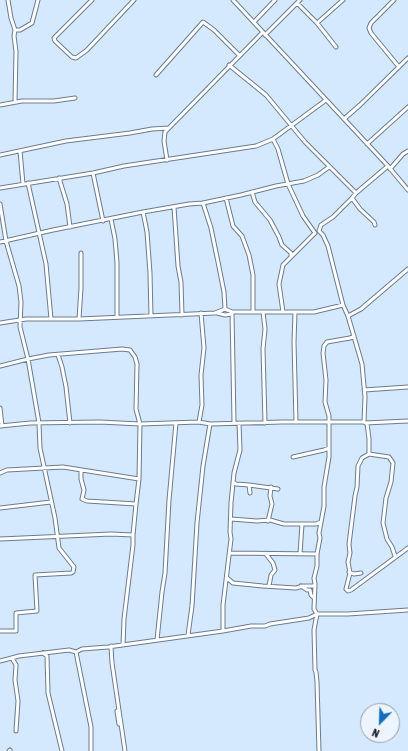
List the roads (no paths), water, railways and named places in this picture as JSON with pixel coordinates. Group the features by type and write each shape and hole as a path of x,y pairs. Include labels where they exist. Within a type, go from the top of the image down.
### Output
{"street":[{"path":"8,0 15,30 14,36 16,51 14,102"},
{"path":"15,30 20,30 32,23 38,0"},
{"path":"92,0 54,38 55,41 72,58 76,58 87,50 134,0"},
{"path":"233,0 408,190"},
{"path":"254,22 275,0"},
{"path":"318,23 343,0"},
{"path":"394,0 369,28 371,33 399,67"},
{"path":"167,160 164,137 165,132 239,56 299,1 336,47"},
{"path":"156,75 203,22 214,30 239,56"},
{"path":"344,119 408,58"},
{"path":"230,66 266,95 305,142 356,193"},
{"path":"0,105 14,102 36,100 54,101 75,98"},
{"path":"0,188 93,173 124,166 256,146 273,139 326,100"},
{"path":"367,144 408,107"},
{"path":"0,155 66,141 169,128"},
{"path":"273,139 278,149 288,184 303,216 315,233"},
{"path":"20,151 23,184"},
{"path":"283,312 280,279 284,265 291,256 319,231 321,225 333,217 356,193 389,168 408,151"},
{"path":"0,242 143,212 203,203 288,184 313,178 329,167"},
{"path":"93,173 103,221"},
{"path":"59,178 67,204 70,227"},
{"path":"28,183 46,264 51,319"},
{"path":"252,192 255,202 270,220 280,237 282,245 291,253 291,256"},
{"path":"226,198 233,226 242,236 249,255 253,275 253,312"},
{"path":"352,198 375,225"},
{"path":"203,203 211,228 224,292 225,309"},
{"path":"0,204 6,241 22,302 20,327 28,359 39,423 40,448 59,548 74,567 73,572 35,575 37,611 16,613 16,631 0,631"},
{"path":"174,207 178,266 181,282 182,315"},
{"path":"143,212 147,232 152,316"},
{"path":"111,219 115,239 117,263 117,317"},
{"path":"319,231 328,246 343,305 348,316 362,364 365,422 369,439 369,454"},
{"path":"79,319 81,288 80,253"},
{"path":"348,316 361,309 408,269"},
{"path":"216,312 225,315 232,313 253,312 314,312 343,305"},
{"path":"0,324 21,320 201,314 225,309 232,313"},
{"path":"264,312 265,325 263,348 265,423"},
{"path":"295,312 294,342 296,422"},
{"path":"232,313 234,422"},
{"path":"199,422 202,405 200,375 204,348 201,314"},
{"path":"319,751 317,682 316,672 314,670 314,630 316,614 314,609 314,578 317,566 317,554 320,538 319,534 329,456 328,416 325,398 326,380 323,356 324,346 327,342 354,336"},
{"path":"0,366 28,359 122,349 130,350 135,357 137,364 136,409 140,424 139,479 123,645"},
{"path":"58,355 66,387 70,423"},
{"path":"364,390 408,387"},
{"path":"0,408 1,426 39,423 100,422 140,424 199,422 210,424 234,422 408,422"},
{"path":"157,640 165,573 169,500 176,423"},
{"path":"223,631 223,605 230,553 232,518 231,503 234,473 240,450 239,423"},
{"path":"188,635 192,606 197,523 202,473 210,424"},
{"path":"294,457 320,452 328,448"},
{"path":"394,557 395,555 386,534 383,518 393,463 389,457 369,454 362,458 358,466 357,487 349,544 349,572 346,589 348,591 372,576 394,557 408,548"},
{"path":"0,472 7,470 63,467 139,479"},
{"path":"81,470 81,479 84,490 82,499 86,501 136,504"},
{"path":"233,482 236,484 272,487 278,489"},
{"path":"249,485 250,494"},
{"path":"268,521 272,504 270,499 272,487"},
{"path":"0,508 51,502"},
{"path":"232,518 257,521 270,520 284,524 316,524 321,522"},
{"path":"300,554 302,524"},
{"path":"0,539 36,536 58,537 111,534 133,536"},
{"path":"230,553 317,554"},
{"path":"265,554 273,563 275,570 271,575 269,586"},
{"path":"349,572 354,574 361,573"},
{"path":"227,578 233,582 296,588 301,586 314,586 315,584"},
{"path":"301,586 307,590 310,590 311,595 314,598"},
{"path":"0,661 43,653 69,650 76,652 82,649 110,647 223,631 309,618 316,614 348,614 408,610"},
{"path":"110,647 124,751"},
{"path":"76,652 91,727 91,751"},
{"path":"43,653 47,656 49,699 62,751"},
{"path":"12,658 16,665 15,680 18,701 16,731"}]}
